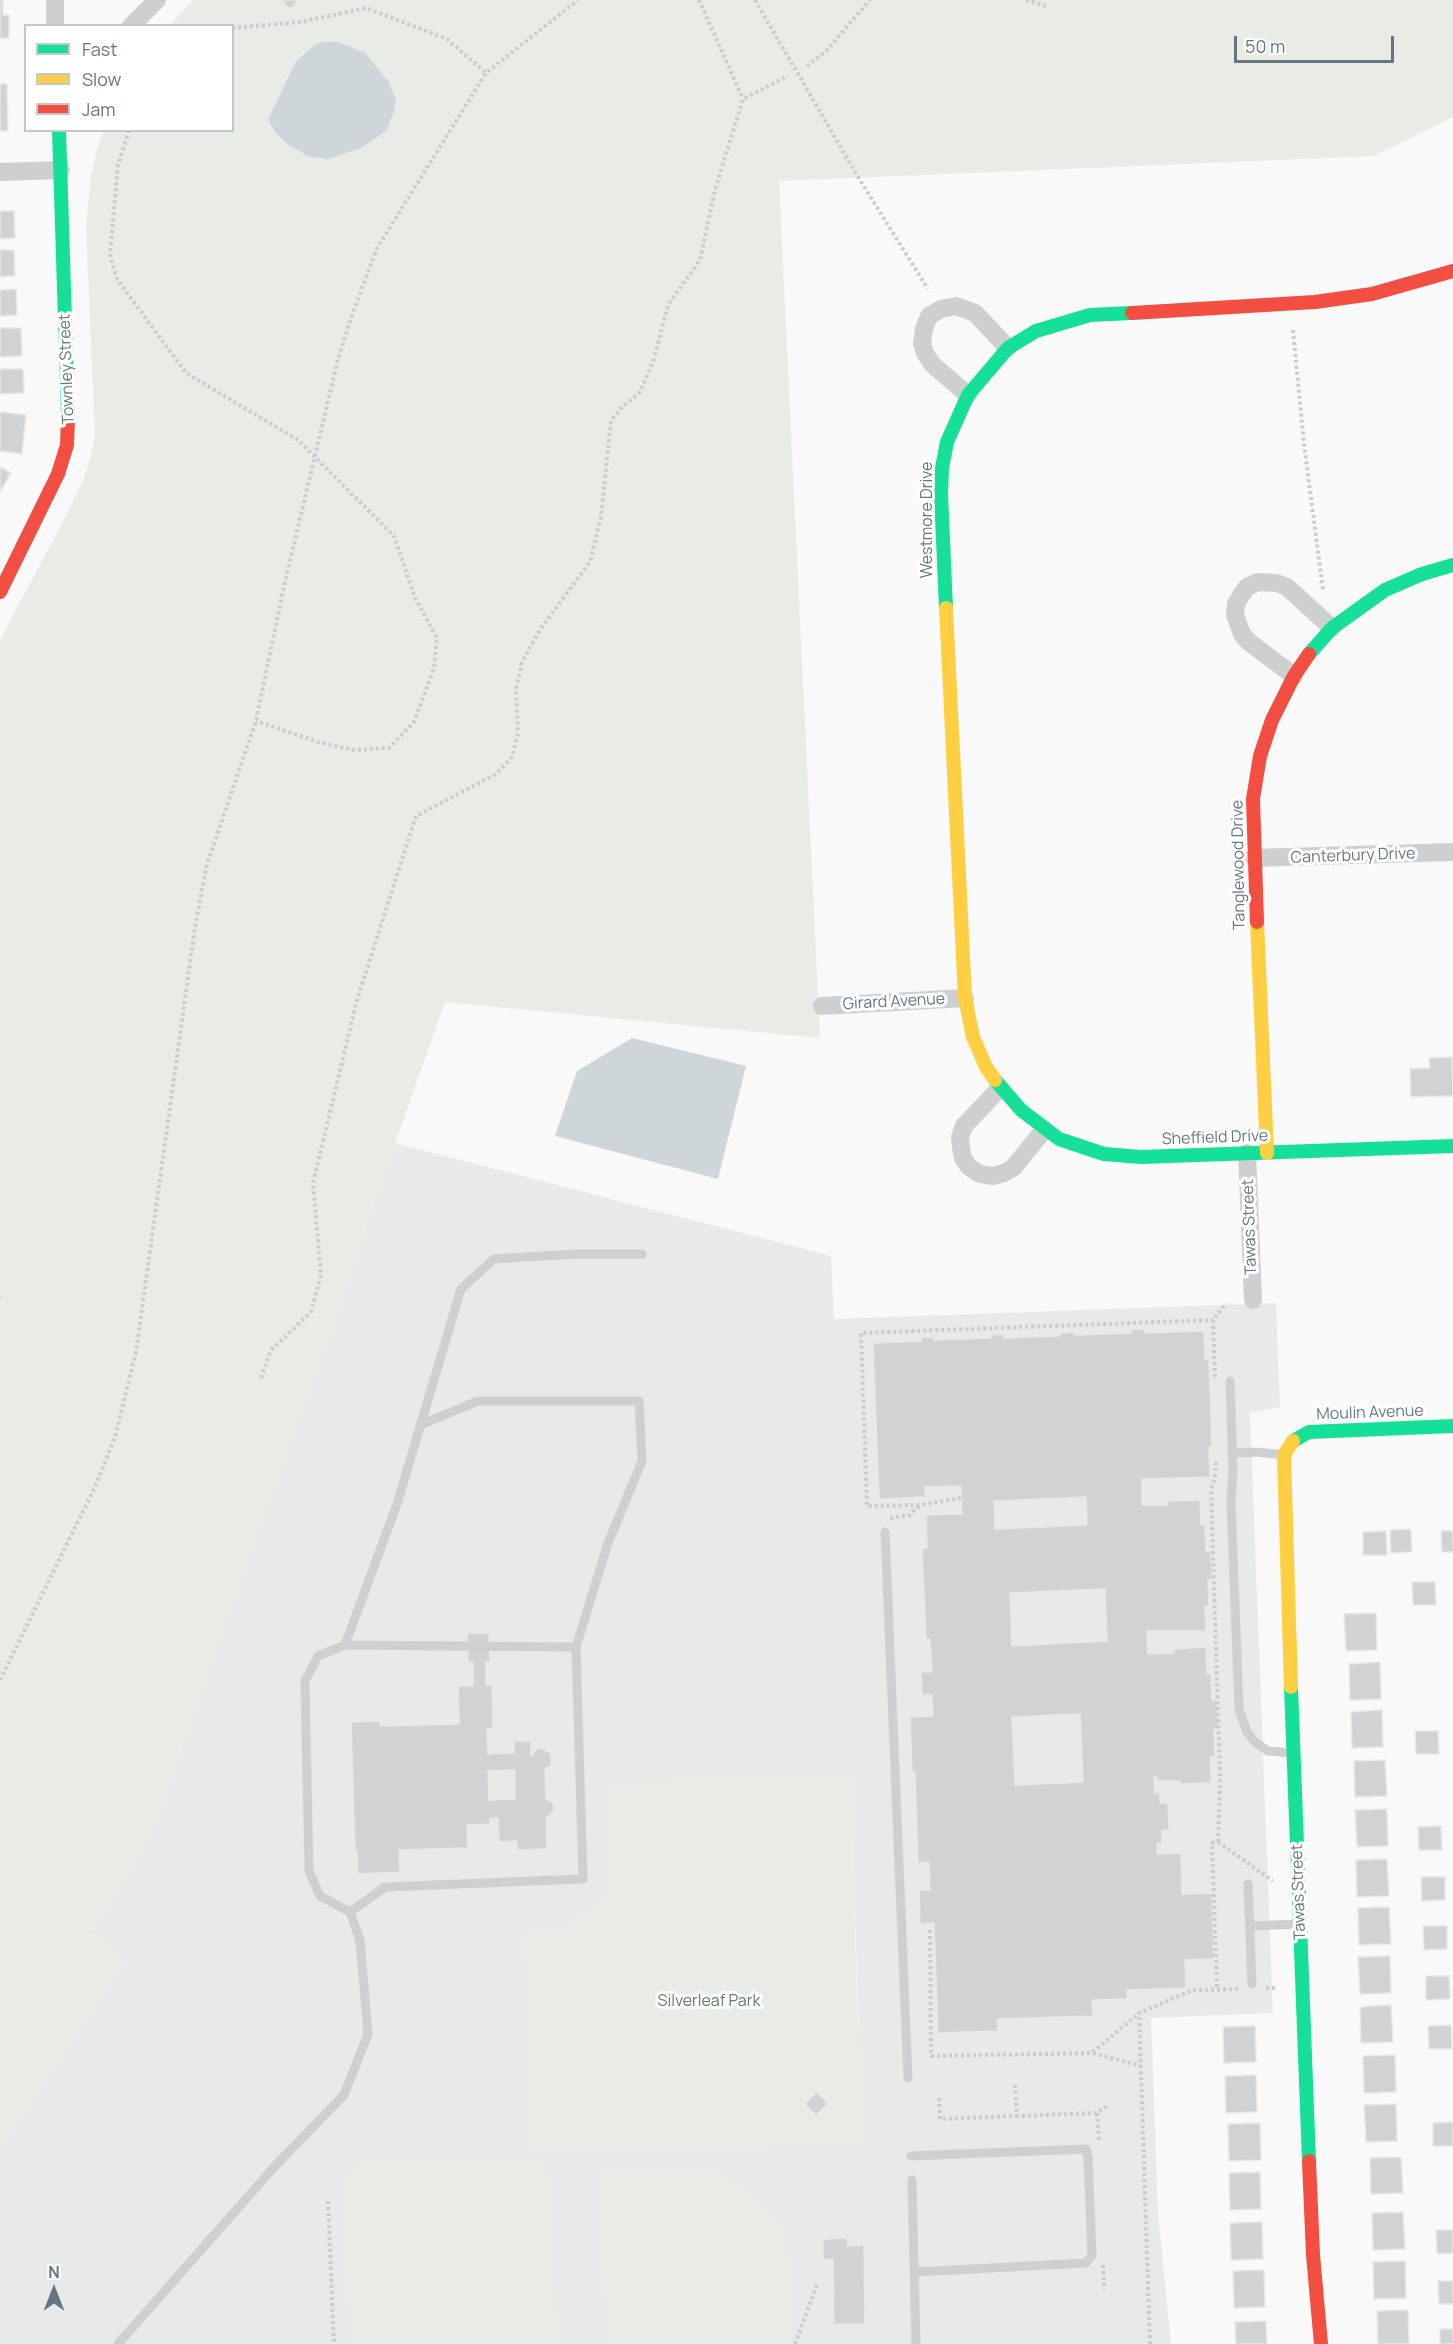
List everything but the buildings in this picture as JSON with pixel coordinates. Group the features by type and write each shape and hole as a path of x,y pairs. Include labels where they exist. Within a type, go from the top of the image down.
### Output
{"street":[{"path":"55,0 55,24"},
{"path":"133,24 157,0"},
{"name":"Townley Street","path":"0,592 58,474 68,445 59,132"},
{"path":"0,172 61,170"},
{"name":"Westmore Drive","path":"1000,1088 986,1067 973,1037 965,998 941,494 942,468 947,442 956,418 969,395 1008,348 1036,331 1060,322 1090,315 1316,302 1372,294 1453,271"},
{"path":"969,395 932,364 925,353 922,343 929,316 941,309 956,306 975,313 1008,348"},
{"name":"Tanglewood Drive","path":"1267,1153 1253,858 1253,799 1260,756 1272,720 1294,676 1311,651 1332,628 1384,590 1422,574 1453,565"},
{"path":"1294,676 1242,634 1235,615 1236,604 1247,587 1258,582 1277,583 1287,587 1332,628"},
{"name":"Canterbury Drive","path":"1253,858 1453,852"},
{"name":"Girard Avenue","path":"822,1006 965,998"},
{"path":"1000,1088 964,1126 960,1137 961,1148 963,1158 969,1167 980,1174 993,1176 1004,1173 1013,1168 1044,1130"},
{"name":"Sheffield Drive","path":"1000,1088 1044,1130 1059,1139 1104,1154 1141,1157 1453,1146"},
{"name":"Tawas Street","path":"1247,1154 1253,1300"},
{"name":"Moulin Avenue","path":"1284,1455 1291,1442 1309,1432 1453,1426"},
{"name":"Tawas Street","path":"1284,1455 1293,1753 1313,2255 1321,2344"}],"lane":[{"path":"345,1645 397,1504 461,1289 494,1259 576,1254 642,1254"},
{"path":"1230,1382 1231,1501 1239,1709 1247,1732 1254,1742 1268,1751 1293,1753"},
{"path":"350,1912 385,1887 583,1880 576,1647 608,1543 642,1461 639,1401 478,1401 420,1425"},
{"path":"1232,1453 1266,1452 1284,1455"},
{"path":"885,1532 908,2078"},
{"path":"118,2344 275,2166 344,2095 368,2034 360,1940 350,1912 320,1896 309,1871 305,1681 318,1656 345,1645 576,1647"},
{"path":"1248,1884 1252,1984"},
{"path":"1250,1926 1300,1924"},
{"path":"911,2156 1086,2149 1092,2255 1086,2263 914,2272"},
{"path":"912,2180 916,2344"}],"path":[{"path":"0,1680 95,1487 116,1437 136,1352 195,927 207,864 256,721 284,586 338,359 376,248 486,74 578,0"},
{"path":"261,1378 271,1350 311,1312 321,1275 313,1183 357,1000 416,816 496,774 512,757 518,733 516,689 522,662 541,628 590,562 601,517 612,421 621,408 640,392 652,362 668,305 700,260 715,190 743,99 699,0"},
{"path":"754,0 858,177 928,289"},
{"path":"807,66 826,51 870,0"},
{"path":"1026,0 1046,6"},
{"path":"234,28 301,22 366,8 447,39 486,74"},
{"path":"743,99 788,76"},
{"path":"128,132 118,165 110,255 117,279 186,373 298,440 393,536 415,597 437,638 434,668 414,722 389,747 353,750 318,742 256,721"},
{"path":"1293,330 1304,444 1323,590"},
{"path":"1215,1380 1213,1320 1226,1304"},
{"path":"961,1498 920,1505 867,1506 861,1333 1213,1320"},
{"path":"1216,1459 1215,1478 1211,1490 1220,1779 1218,1842"},
{"path":"897,1518 910,1515 920,1505"},
{"path":"1217,1989 1212,1843 1218,1842 1273,1881"},
{"path":"930,1930 931,2056 1092,2053 1141,2066"},
{"path":"1264,1988 1276,1988"},
{"path":"1092,2053 1139,2013 1193,1990 1241,1989"},
{"path":"1139,2013 1150,2344"},
{"path":"1015,2085 1017,2116"},
{"path":"939,2098 940,2119 1097,2113 1107,2106"},
{"path":"328,2201 334,2344"},
{"path":"795,2344 818,2282"}],"shaded area":[{"path":"321,42 338,42 365,53 388,81 396,100 386,131 361,148 328,159 308,156 289,145 276,133 268,120 295,63"},
{"path":"632,1038 746,1066 718,1179 555,1136 577,1071"},
{"path":"395,1143 831,1256 834,1319 1276,1303 1280,1407 1250,1413 1273,2013 1151,2018 1158,2213 1171,2344 0,2344 0,2147 122,1963 90,1931 150,1834 192,1719 196,1687 329,1336","holes":["850,1776 859,2028 524,1934 564,1932 613,1892"]}],"green space":[{"path":"193,0 1453,0 1453,117 1374,156 779,181 820,1038 445,1002 335,1313 329,1336 203,1686 196,1687 192,1719 150,1834 90,1930 122,1963 0,2147 0,640 69,510 85,476 92,451 95,435 86,226 91,176 103,132 234,132 234,24 171,24"},
{"name":"Silverleaf Park","path":"850,1776 862,2144 533,2154 524,1933 564,1932 613,1892 608,1783"},
{"path":"365,2162 546,2164 557,2344 350,2344 346,2174"},
{"path":"717,2167 786,2232 791,2344 612,2344 608,2340 597,2169"}],"traffic: fast":[{"path":"59,132 68,416"},
{"path":"946,608 942,468 947,442 968,395 1008,348 1036,331 1090,315 1132,313"},
{"path":"1309,654 1332,628 1385,590 1422,574 1453,565"},
{"path":"995,1080 1021,1110 1059,1139 1104,1154 1141,1157 1453,1146"},
{"path":"1293,1441 1309,1432 1453,1426"},
{"path":"1291,1687 1309,2161"}],"traffic: slow":[{"path":"946,608 965,998 973,1037 986,1067 995,1080"},
{"path":"1257,922 1267,1153"},
{"path":"1291,1687 1284,1455 1293,1441"}],"traffic: jam":[{"path":"1132,313 1315,302 1372,294 1453,271"},
{"path":"0,592 58,474 67,445 68,416"},
{"path":"1257,922 1253,799 1260,756 1272,720 1294,676 1309,654"},
{"path":"1309,2161 1313,2255 1321,2344"}]}
